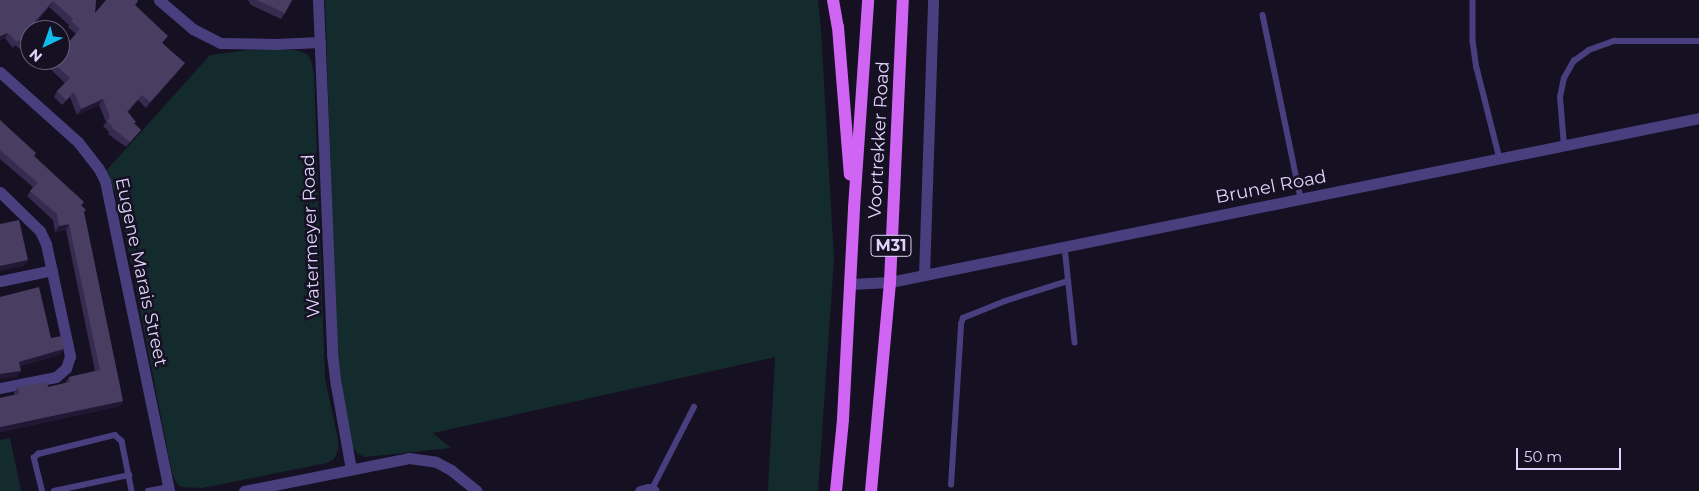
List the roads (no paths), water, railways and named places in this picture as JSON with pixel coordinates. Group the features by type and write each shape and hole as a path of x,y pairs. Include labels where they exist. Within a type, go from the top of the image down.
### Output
{"main road":[{"path":"833,0 838,27 842,100 854,208"},
{"name":"Voortrekker Road","path":"836,491 843,419 854,208 868,0"},
{"name":"Voortrekker Road","path":"871,491 890,282 904,4"}],"street":[{"path":"159,0 193,29 220,43 275,44 320,42"},
{"name":"Watermeyer Road","path":"318,0 332,354 351,469"},
{"path":"924,275 933,0"},
{"name":"Eugene Marais Street","path":"0,72 78,142 100,169 105,181 169,489"},
{"name":"Brunel Road","path":"850,284 890,282 1699,118"},
{"path":"0,192 40,231 46,244 69,350 68,363 56,377 0,388"},
{"path":"0,281 52,270"},
{"path":"244,491 409,458 436,462 451,470 477,491"}],"lane":[{"path":"1473,0 1473,41 1477,68 1500,159"},
{"path":"1262,15 1301,199"},
{"path":"1564,146 1560,97 1564,78 1574,61 1588,50 1614,41 1699,41"},
{"path":"1065,247 1075,342"},
{"path":"951,485 961,324 963,318 1005,301 1068,281"},
{"path":"649,490 694,407"},
{"path":"42,491 34,458 38,454 115,435 122,441 132,491"},
{"path":"54,491 129,475"},
{"path":"148,491 169,489"}]}
